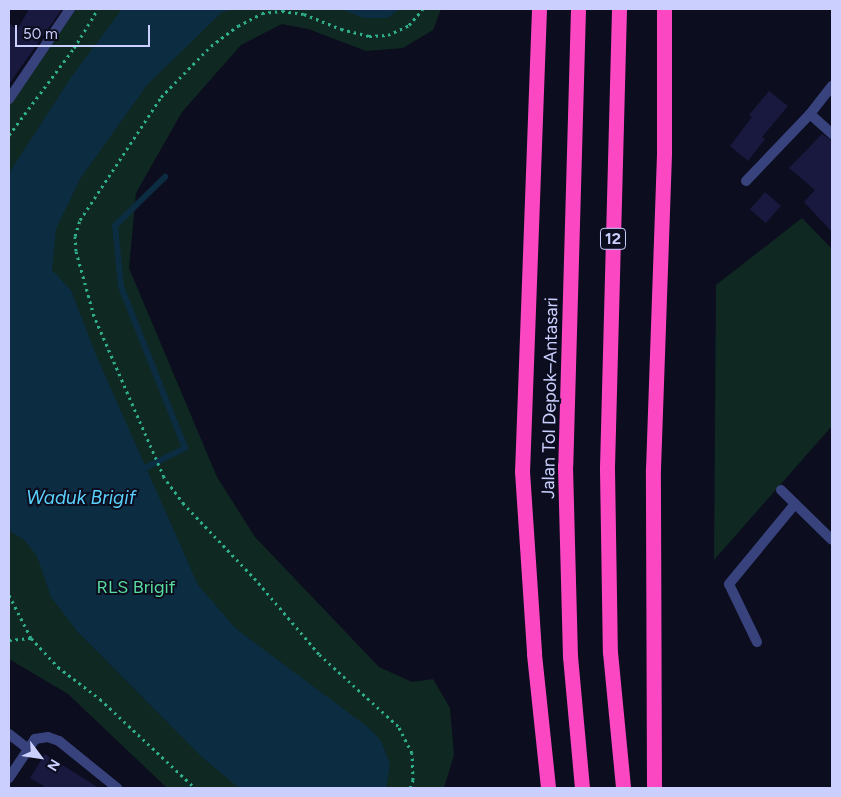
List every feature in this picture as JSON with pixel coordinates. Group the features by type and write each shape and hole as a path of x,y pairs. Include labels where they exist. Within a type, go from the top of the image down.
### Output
{"highway":[{"path":"539,9 522,471 534,654 548,788"},
{"name":"Jalan Tol Depok–Antasari","path":"578,9 566,466 570,656 582,788"},
{"name":"12","path":"619,9 607,469 610,652 623,788"},
{"path":"654,788 653,470 664,152 664,9"}],"street":[{"path":"9,99 70,9"},
{"path":"746,181 810,114 832,86"},
{"path":"810,114 832,134"},
{"path":"781,490 832,540"},
{"path":"757,642 729,584 795,504"},
{"path":"9,734 27,748"},
{"path":"9,778 27,748 40,736 59,741 117,788"}],"path":[{"path":"9,135 74,48 98,9"},
{"path":"410,788 413,780 412,753 398,726 319,654 256,580 184,504 164,477 94,316 76,251 75,236 80,220 161,97 211,46 238,26 262,13 282,11 304,14 341,29 369,36 388,35 409,26 423,9"},
{"path":"9,595 31,638 58,667 100,699 195,788"},
{"path":"9,640 31,638"}],"green space":[{"name":"RLS Brigif","path":"76,9 441,9 433,30 403,48 366,51 308,29 282,24 241,45 182,112 136,193 129,268 217,477 255,537 379,667 412,682 433,679 450,708 454,755 444,788 167,788 68,694 9,659 9,104"},
{"path":"802,218 832,249 832,426 714,560 716,285"}],"water":[{"name":"Waduk Brigif","path":"122,9 232,9 221,13 147,85 80,179 56,229 52,270 71,290 96,355 198,585 235,628 369,728 381,741 390,764 386,788 239,788 202,757 77,631 51,597 37,556 23,539 9,531 9,173 72,76"},
{"path":"341,9 399,9 388,18 363,18"}],"building":[{"path":"29,9 62,9 9,84 9,23 17,30"},
{"path":"769,91 788,106 762,137 765,139 748,161 730,146 752,117 749,115"},
{"path":"822,134 832,141 832,232 804,202 815,190 789,168"},
{"path":"765,192 781,206 766,223 750,209"},
{"path":"45,754 99,788 47,788 30,778"}],"waterway":[{"path":"145,468 185,448 121,287 115,226 165,177"}]}
